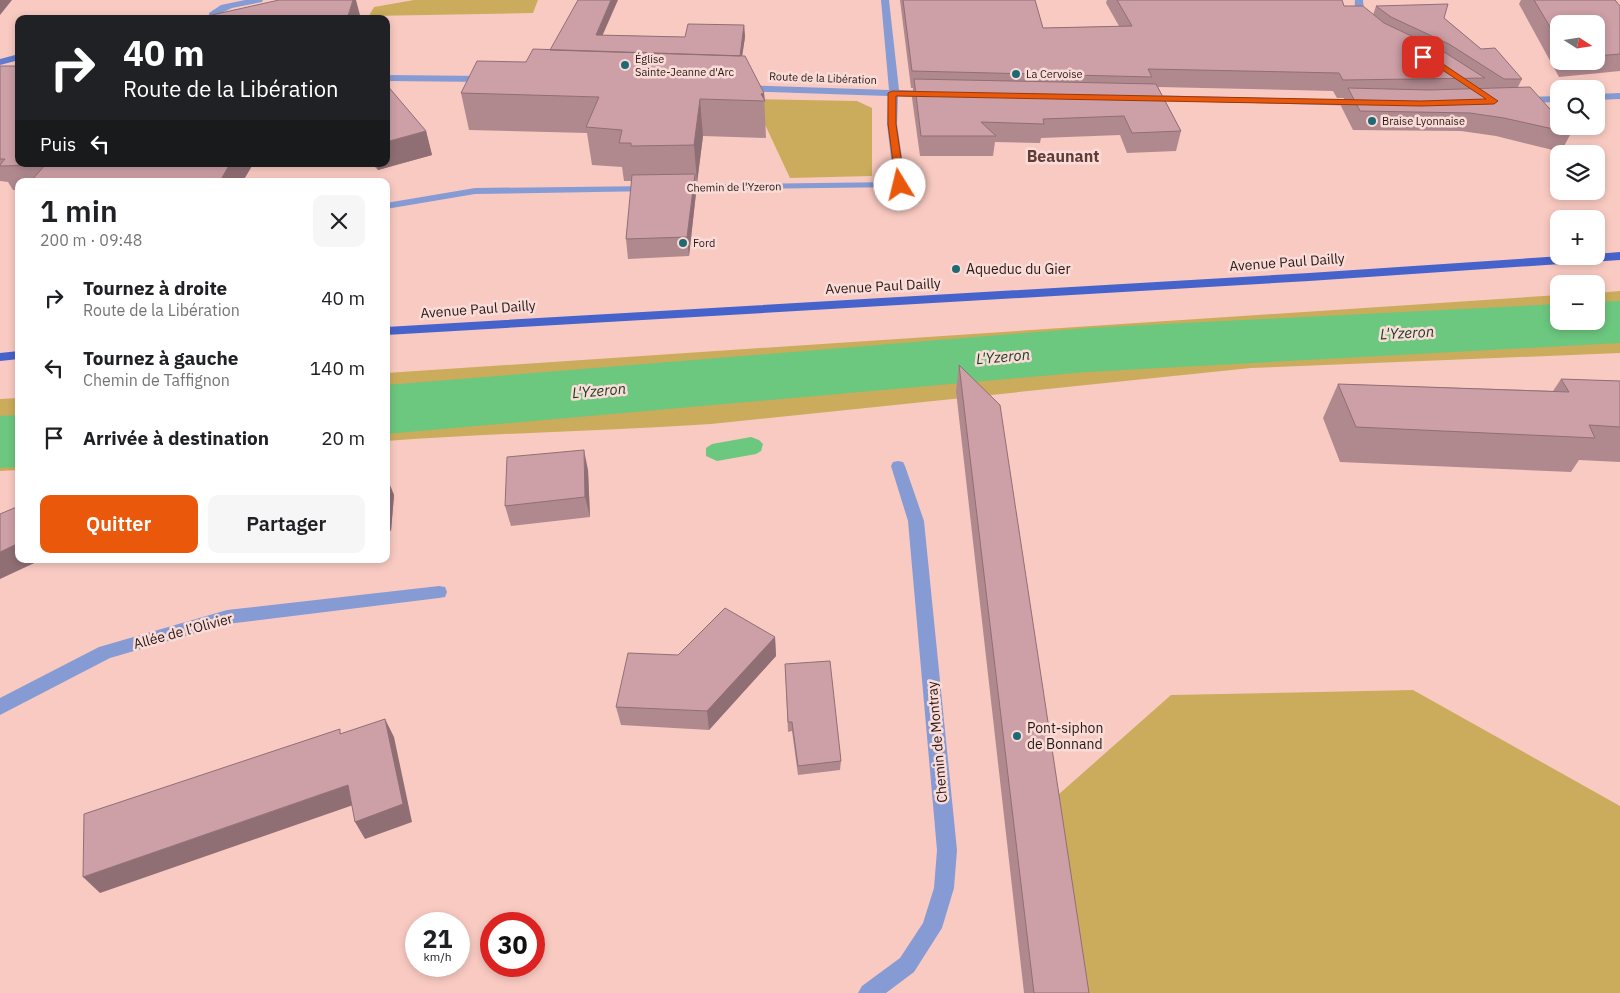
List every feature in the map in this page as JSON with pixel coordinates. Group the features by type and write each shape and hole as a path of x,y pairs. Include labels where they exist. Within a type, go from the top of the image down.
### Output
{"main road":[{"path":"0,62 15,58"},
{"name":"Avenue Paul Dailly","path":"390,331 1290,278 1620,256"},
{"path":"0,357 15,355"}],"street":[{"path":"214,15 219,9 230,5 259,0"},
{"path":"885,0 894,80 892,93"},
{"path":"1359,0 1359,11 1364,24 1375,33"},
{"path":"390,78 494,79"},
{"name":"Route de la Libération","path":"731,88 946,94"},
{"name":"Chemin de l'Yzeron","path":"390,205 475,191 900,185 892,124 892,93"},
{"path":"1605,97 1620,96"},
{"path":"1133,98 1375,103"},
{"path":"1508,101 1550,99"},
{"name":"Chemin de Montray","path":"869,993 907,965 932,928 944,888 946,850 916,521 898,466"},
{"name":"Allée de l’Olivier","path":"0,706 105,652 227,617 438,592"}],"shaded area":[{"path":"414,0 538,0 533,13 370,15 374,7"},
{"path":"753,99 857,101 872,108 872,176 790,178"},
{"path":"1620,291 1620,353 1251,368 711,424 390,441 390,373 1550,296 1550,330 1605,330 1605,292"},
{"path":"15,398 15,470 0,471 0,399"},
{"path":"751,437 763,444 761,451 756,454 717,461 706,456 706,448 712,444"},
{"path":"1413,690 1620,806 1620,993 1077,993 1050,802 1171,695"}],"building":[{"path":"279,0 353,0 348,15 212,15"},
{"path":"578,0 611,0 596,35 685,37 688,24 744,25 740,56 550,50"},
{"path":"903,0 1035,0 1043,28 1132,26 1117,0 1342,0 1344,6 1363,6 1384,23 1441,50 1485,78 1343,80 1339,73 1148,69 1152,77 912,71"},
{"path":"1534,0 1615,0 1620,6 1620,54 1605,55 1605,15 1550,15 1550,27"},
{"path":"1448,4 1444,18 1481,49 1495,48 1522,79 1504,79 1449,44 1391,17 1376,6"},
{"path":"533,49 745,56 764,93 761,94 765,101 700,99 694,145 631,146 631,143 619,143 622,130 586,127 599,97 461,93 477,61 526,62"},
{"path":"0,66 15,66 15,166 0,166 5,159 0,159"},
{"path":"914,79 1156,84 1181,131 1132,133 1124,116 1043,119 1044,124 981,122 996,136 921,136"},
{"path":"1530,87 1550,109 1550,128 1470,113 1360,111 1348,88 1429,90"},
{"path":"390,89 426,131 390,141"},
{"path":"43,167 228,167 222,178 34,178"},
{"path":"695,174 687,237 626,239 632,175"},
{"name":"Pont-siphon de Bonnand","path":"959,365 1000,405 1089,993 1034,993"},
{"path":"1561,379 1620,381 1620,427 1589,425 1595,438 1356,427 1338,384 1569,392"},
{"path":"584,450 585,497 505,506 507,457"},
{"path":"15,508 15,545 0,552 0,514"},
{"path":"725,608 775,637 707,711 616,707 628,653 678,655"},
{"path":"830,661 841,761 798,766 792,722 788,722 785,664"},
{"path":"385,719 403,804 355,822 348,785 83,877 84,814 340,729 340,734"}],"waterway":[{"name":"L'Yzeron","path":"390,410 1087,350 1620,322"},
{"name":"L'Yzeron","path":"0,442 15,441"}],"place":[{"name":"Église Sainte-Jeanne d'Arc","path":"625,65"},
{"name":"La Cervoise","path":"1016,74"},
{"name":"Braise Lyonnaise","path":"1372,121"},
{"name":"Ford","path":"683,243"},
{"name":"Aqueduc du Gier","path":"956,269"},
{"name":"Pont-siphon de Bonnand","path":"1017,736"}],"district":[{"name":"Beaunant","path":"1063,156"}],"route":[{"path":"900,185 892,124 892,93 1244,101 1421,103 1494,101 1438,64 1423,57"}]}
